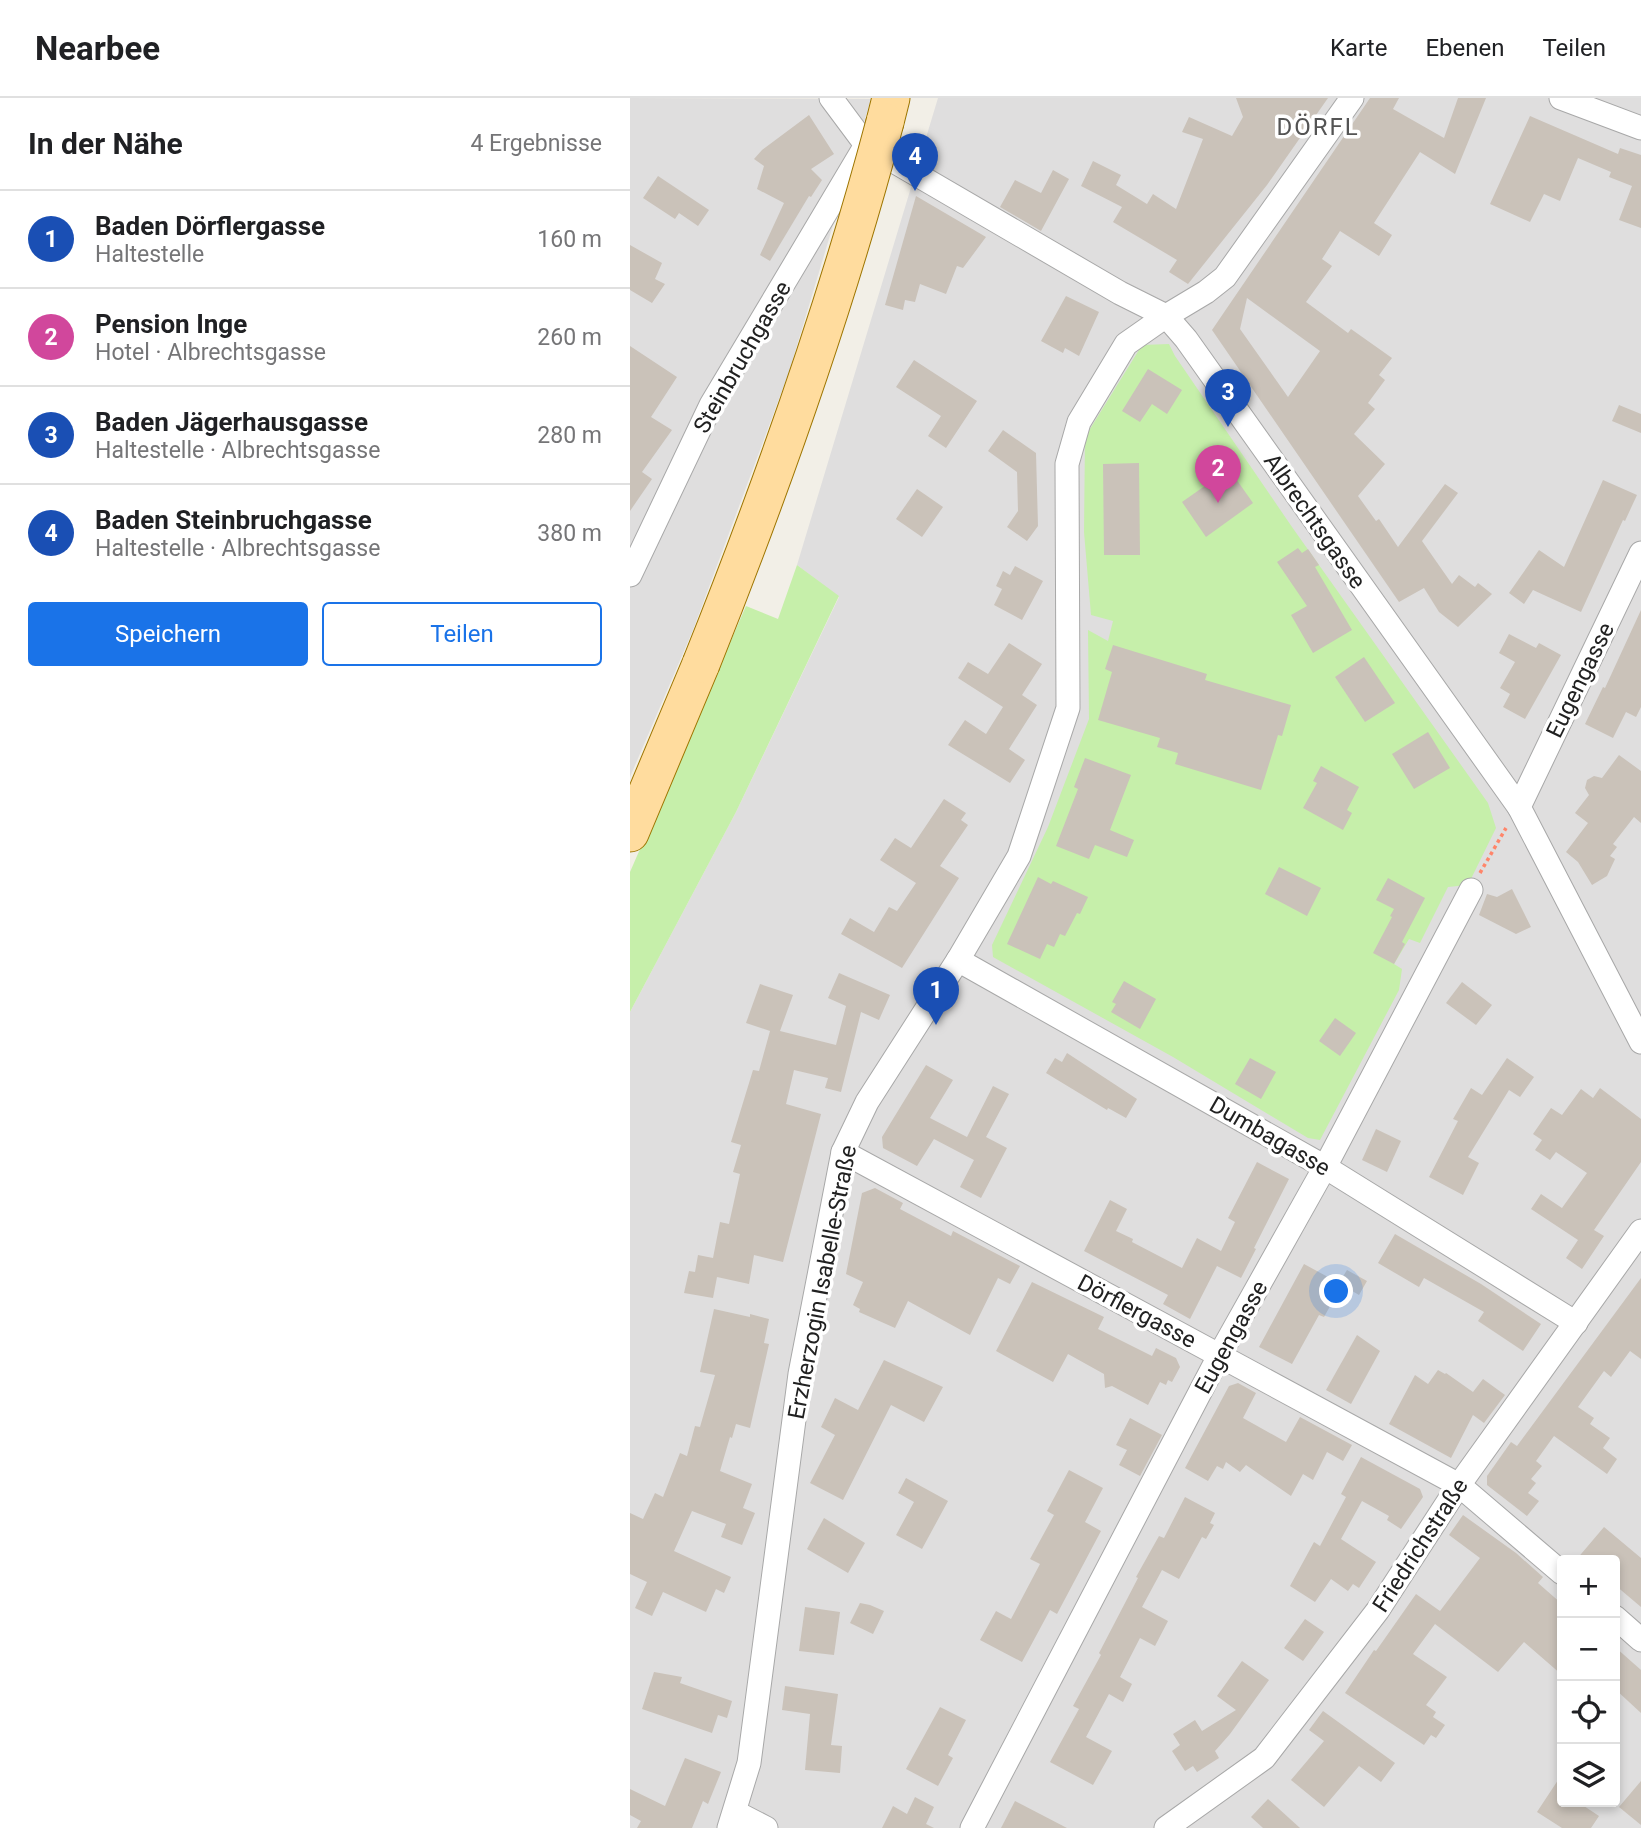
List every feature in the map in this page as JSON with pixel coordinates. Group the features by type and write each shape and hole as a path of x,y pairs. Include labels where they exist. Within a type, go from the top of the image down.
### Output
{"main road":[{"path":"630,833 740,567 815,358 872,173 891,98"}],"street":[{"name":"Albrechtsgasse","path":"831,98 866,145 1108,286 1166,316 1186,340 1519,807 1641,1042"},
{"name":"Erzherzogin Isabelle-Straße","path":"732,1820 749,1763 800,1374 843,1152 867,1102 958,960 1018,856 1068,708 1067,464 1079,422 1126,344 1225,277 1352,98"},
{"path":"1561,98 1641,128"},
{"name":"Steinbruchgasse","path":"630,575 711,405 866,145"},
{"name":"Eugengasse","path":"1519,807 1641,553"},
{"name":"Eugengasse","path":"972,1828 1219,1356 1325,1167 1471,890"},
{"name":"Dumbagasse","path":"958,960 1325,1167 1576,1323"},
{"name":"Dörflergasse","path":"843,1152 1459,1485 1557,1569"},
{"name":"Friedrichstraße","path":"1166,1828 1264,1758 1378,1610 1459,1485 1641,1231"},
{"path":"1616,1618 1641,1640"},
{"path":"732,1820 766,1828"}],"path":[{"path":"1471,890 1495,848"}],"shaded area":[{"path":"630,98 871,99 789,372 693,630 630,777"},
{"path":"938,98 1641,98 1641,1828 630,1828 630,1012 736,812 839,597 797,565"}],"green space":[{"path":"1169,344 1292,527 1488,803 1496,828 1468,885 1448,887 1420,943 1409,939 1394,964 1402,969 1399,990 1320,1140 1308,1138 1173,1057 993,957 992,945 1048,827 1089,719 1088,630 1108,641 1113,621 1091,615 1084,532 1085,437 1142,345"},
{"path":"797,565 839,596 736,812 630,1012 630,872 746,606 778,619"}],"building":[{"path":"1236,98 1328,98 1267,185 1188,284 1169,272 1177,260 1113,222 1122,207 1081,186 1093,161 1121,175 1116,185 1147,204 1153,194 1176,209 1203,139 1182,132 1189,117 1232,136 1243,117"},
{"path":"1370,98 1399,98 1393,109 1444,138 1458,98 1486,98 1455,174 1420,152 1374,223 1392,235 1379,256 1340,231 1322,259 1332,266 1306,302 1348,333 1351,329 1392,358 1379,375 1385,380 1368,403 1375,409 1354,434 1385,464 1358,496 1376,521 1379,519 1398,547 1445,484 1458,493 1422,541 1452,584 1459,575 1475,587 1478,583 1492,594 1458,627 1439,612 1424,588 1399,602 1212,330","holes":["1247,298 1320,351 1288,397 1240,329"]},
{"path":"809,115 834,154 811,169 822,180 811,197 809,196 770,261 760,255 784,203 757,189 764,166 754,159"},
{"path":"1530,116 1618,154 1620,148 1641,155 1641,228 1619,220 1632,186 1609,177 1611,172 1578,158 1560,201 1544,194 1530,222 1490,204"},
{"path":"1053,170 1069,179 1041,231 1000,207 1015,180 1041,193"},
{"path":"658,176 709,210 698,226 679,213 675,219 643,198"},
{"path":"916,196 986,237 963,268 957,266 946,294 920,284 915,302 905,300 903,310 885,305"},
{"path":"630,245 662,263 655,279 665,284 652,303 630,290"},
{"path":"1066,296 1099,312 1079,356 1065,348 1063,353 1041,341"},
{"path":"630,346 677,377 651,417 672,430 642,472 652,479 630,511"},
{"path":"914,360 977,401 946,448 928,436 941,416 896,387"},
{"path":"1148,369 1182,390 1167,414 1152,404 1140,422 1122,411"},
{"path":"1619,405 1641,414 1641,433 1612,421"},
{"path":"1003,430 1036,453 1038,526 1027,541 1007,527 1018,511 1017,472 988,451"},
{"path":"1139,463 1140,555 1104,555 1103,464"},
{"path":"1229,469 1253,503 1206,537 1182,502"},
{"path":"1603,480 1637,495 1581,612 1533,590 1524,604 1509,593 1539,550 1564,567"},
{"path":"917,489 943,507 922,537 896,519"},
{"path":"1298,548 1302,553 1308,549 1319,565 1315,567 1352,630 1313,653 1291,615 1307,606 1277,562"},
{"path":"1015,566 1043,581 1022,620 994,605 1002,589 996,586 1003,571 1010,575"},
{"path":"1641,610 1641,707 1636,717 1626,712 1613,738 1585,724"},
{"path":"1509,634 1536,648 1539,643 1561,655 1525,719 1503,707 1510,694 1500,688 1515,662 1499,653"},
{"path":"1009,643 1042,664 1022,695 1037,705 1009,749 1025,760 1010,783 948,745 965,720 986,734 1003,707 958,678 968,662 988,674"},
{"path":"1113,645 1207,674 1205,680 1291,705 1282,736 1278,735 1261,790 1175,764 1178,753 1157,747 1160,738 1098,720 1112,672 1105,669"},
{"path":"1364,657 1395,703 1365,722 1335,677"},
{"path":"1428,732 1450,768 1414,789 1392,754"},
{"path":"1619,755 1641,771 1641,823 1634,817 1613,844 1617,847 1610,856 1615,859 1607,876 1592,885 1578,862 1566,852 1588,823 1575,813 1589,795 1585,788 1587,780 1594,776 1602,778"},
{"path":"1085,758 1131,775 1110,830 1134,840 1127,857 1095,845 1089,859 1056,846 1078,789 1074,787"},
{"path":"1321,766 1359,787 1347,810 1352,813 1343,830 1303,808 1317,783 1313,781"},
{"path":"944,799 966,813 961,820 968,825 940,866 959,878 902,968 841,934 850,918 874,932 889,907 897,911 916,883 880,860 895,838 911,848"},
{"path":"1279,867 1321,888 1307,916 1265,894"},
{"path":"1038,877 1088,897 1065,936 1060,934 1054,947 1047,944 1040,959 1007,944"},
{"path":"1388,878 1425,898 1402,942 1405,944 1394,964 1373,953 1394,909 1376,900"},
{"path":"1512,889 1531,927 1516,934 1479,915 1487,894 1497,897"},
{"path":"839,973 890,995 879,1020 861,1012 841,1092 825,1088 828,1078 794,1070 786,1104 821,1114 783,1262 754,1255 749,1284 717,1277 713,1298 684,1293 689,1271 695,1272 698,1255 713,1258 720,1222 729,1224 740,1174 733,1172 741,1145 731,1142 753,1070 759,1071 770,1031 746,1023 760,984 793,995 780,1031 836,1045 846,1006 828,998"},
{"path":"1124,981 1156,999 1140,1029 1111,1012 1116,1004 1112,1002"},
{"path":"1462,982 1492,1005 1476,1025 1446,1003"},
{"path":"1335,1018 1356,1033 1340,1056 1319,1041"},
{"path":"1067,1053 1137,1099 1126,1118 1108,1108 1107,1110 1046,1073 1055,1058 1062,1062"},
{"path":"1250,1058 1276,1072 1261,1099 1235,1084"},
{"path":"1507,1058 1534,1077 1520,1097 1509,1090 1468,1157 1479,1163 1463,1195 1429,1177 1458,1121 1453,1119 1471,1088 1482,1095"},
{"path":"926,1065 953,1080 930,1118 967,1137 993,1086 1009,1094 986,1137 1007,1148 981,1198 960,1187 974,1160 934,1139 917,1166 883,1148 882,1137"},
{"path":"1600,1088 1641,1119 1641,1162 1594,1230 1604,1236 1582,1269 1566,1258 1578,1240 1531,1209 1541,1194 1562,1208 1587,1173 1556,1152 1550,1160 1535,1150 1542,1140 1533,1134 1551,1108 1562,1115 1581,1089 1593,1098"},
{"path":"1376,1129 1401,1141 1387,1172 1362,1160"},
{"path":"1257,1162 1289,1179 1241,1278 1217,1266 1190,1319 1163,1304 1168,1295 1084,1251 1110,1200 1127,1209 1116,1231 1182,1268 1197,1238 1221,1251 1235,1222 1228,1218"},
{"path":"875,1188 903,1203 900,1209 951,1236 953,1231 1020,1266 1010,1284 998,1278 970,1335 908,1301 895,1328 859,1312 860,1309 853,1305 863,1282 846,1274 862,1193"},
{"path":"1395,1234 1481,1284 1541,1324 1523,1351 1478,1321 1484,1312 1424,1278 1419,1287 1378,1263"},
{"path":"1304,1264 1339,1283 1347,1270 1367,1281 1359,1295 1342,1285 1324,1317 1319,1315 1292,1364 1259,1347"},
{"path":"1641,1278 1641,1359 1630,1351 1611,1377 1604,1371 1578,1407 1594,1418 1590,1424 1610,1438 1603,1448 1617,1459 1607,1474 1554,1436 1536,1461 1542,1466 1531,1479 1536,1483 1528,1493 1539,1501 1527,1516 1487,1485 1487,1476 1511,1442 1517,1446"},
{"path":"1032,1282 1104,1317 1098,1329 1152,1356 1156,1348 1176,1358 1180,1367 1172,1382 1168,1380 1166,1385 1160,1382 1148,1405 1112,1386 1105,1388 1104,1374 1068,1354 1053,1382 996,1351"},
{"path":"714,1309 769,1319 764,1343 769,1344 750,1428 736,1424 720,1471 752,1484 743,1508 755,1513 742,1545 721,1537 726,1524 692,1511 674,1551 731,1577 724,1593 716,1589 706,1612 663,1592 652,1616 635,1608 647,1582 630,1574 630,1513 643,1519 655,1493 663,1497 680,1453 687,1456 695,1426 700,1427 715,1375 700,1372"},
{"path":"1357,1335 1380,1351 1351,1404 1326,1390"},
{"path":"884,1360 943,1387 924,1422 891,1405 843,1500 810,1483 835,1435 821,1427 835,1398 858,1410"},
{"path":"1438,1370 1473,1392 1483,1379 1505,1395 1484,1423 1473,1415 1451,1458 1389,1424 1415,1375 1428,1384"},
{"path":"1238,1383 1256,1393 1243,1418 1286,1442 1300,1417 1352,1445 1343,1461 1327,1452 1313,1480 1303,1474 1291,1496 1246,1465 1240,1472 1226,1462 1223,1469 1217,1466 1208,1481 1185,1468 1229,1386"},
{"path":"1130,1418 1162,1435 1140,1476 1119,1465 1127,1450 1116,1445"},
{"path":"1361,1457 1420,1489 1423,1497 1401,1529 1387,1520 1389,1516 1362,1501 1341,1539 1376,1562 1359,1588 1353,1584 1348,1591 1331,1579 1315,1602 1290,1586 1314,1542 1320,1546 1346,1497 1341,1494"},
{"path":"1069,1470 1103,1488 1085,1522 1101,1531 1057,1614 1050,1610 1022,1662 980,1640 996,1611 1011,1619 1040,1564 1030,1559 1054,1515 1047,1511"},
{"path":"906,1478 948,1501 922,1549 896,1535 914,1502 898,1493"},
{"path":"1185,1497 1215,1513 1210,1523 1214,1525 1206,1539 1202,1537 1179,1579 1162,1570 1142,1607 1168,1621 1155,1646 1140,1638 1120,1677 1132,1684 1123,1702 1109,1694 1086,1737 1112,1751 1093,1785 1050,1762 1079,1709 1073,1706 1101,1655 1099,1653 1138,1578 1136,1577 1159,1536 1164,1538"},
{"path":"1463,1515 1516,1553 1543,1577 1538,1583 1557,1600 1557,1671 1524,1642 1498,1672 1435,1624 1413,1654 1447,1677 1426,1705 1436,1712 1433,1717 1445,1725 1436,1738 1431,1735 1424,1745 1345,1693 1416,1594 1440,1611 1480,1558 1449,1535"},
{"path":"824,1518 865,1543 848,1573 807,1549"},
{"path":"1604,1527 1641,1558 1641,1607 1620,1589 1620,1555 1580,1555"},
{"path":"860,1603 884,1611 873,1634 850,1623"},
{"path":"805,1607 840,1612 834,1655 799,1651"},
{"path":"1305,1619 1324,1632 1303,1661 1284,1648"},
{"path":"1620,1651 1641,1670 1641,1713 1620,1694"},
{"path":"1242,1661 1269,1680 1215,1751 1219,1758 1197,1772 1193,1766 1185,1771 1172,1751 1180,1745 1173,1734 1195,1720 1202,1731 1236,1710 1217,1696"},
{"path":"654,1672 682,1677 680,1683 732,1701 727,1718 718,1715 712,1733 642,1709"},
{"path":"785,1686 838,1694 831,1745 842,1746 840,1773 805,1770 810,1714 782,1710"},
{"path":"940,1707 966,1720 948,1755 953,1758 938,1786 906,1769"},
{"path":"1323,1711 1395,1763 1381,1782 1359,1766 1324,1807 1291,1780 1324,1741 1309,1730"},
{"path":"685,1758 721,1772 708,1804 703,1801 692,1828 637,1828 641,1821 630,1815 630,1789 665,1806"},
{"path":"1641,1781 1641,1825 1620,1806"},
{"path":"1557,1782 1557,1807 1586,1807 1599,1816 1591,1828 1562,1828 1537,1812"},
{"path":"915,1797 934,1807 926,1824 934,1828 882,1828 893,1806 907,1814"},
{"path":"1268,1799 1300,1828 1263,1828 1251,1817"},
{"path":"1015,1801 1067,1828 1001,1828"}],"place":[{"name":"Baden Steinbruchgasse","path":"915,191"},
{"name":"Baden Jägerhausgasse","path":"1228,427"},
{"name":"Pension Inge","path":"1218,503"},
{"name":"Baden Dörflergasse","path":"936,1025"}],"district":[{"name":"DÖRFL","path":"1318,127"}]}
